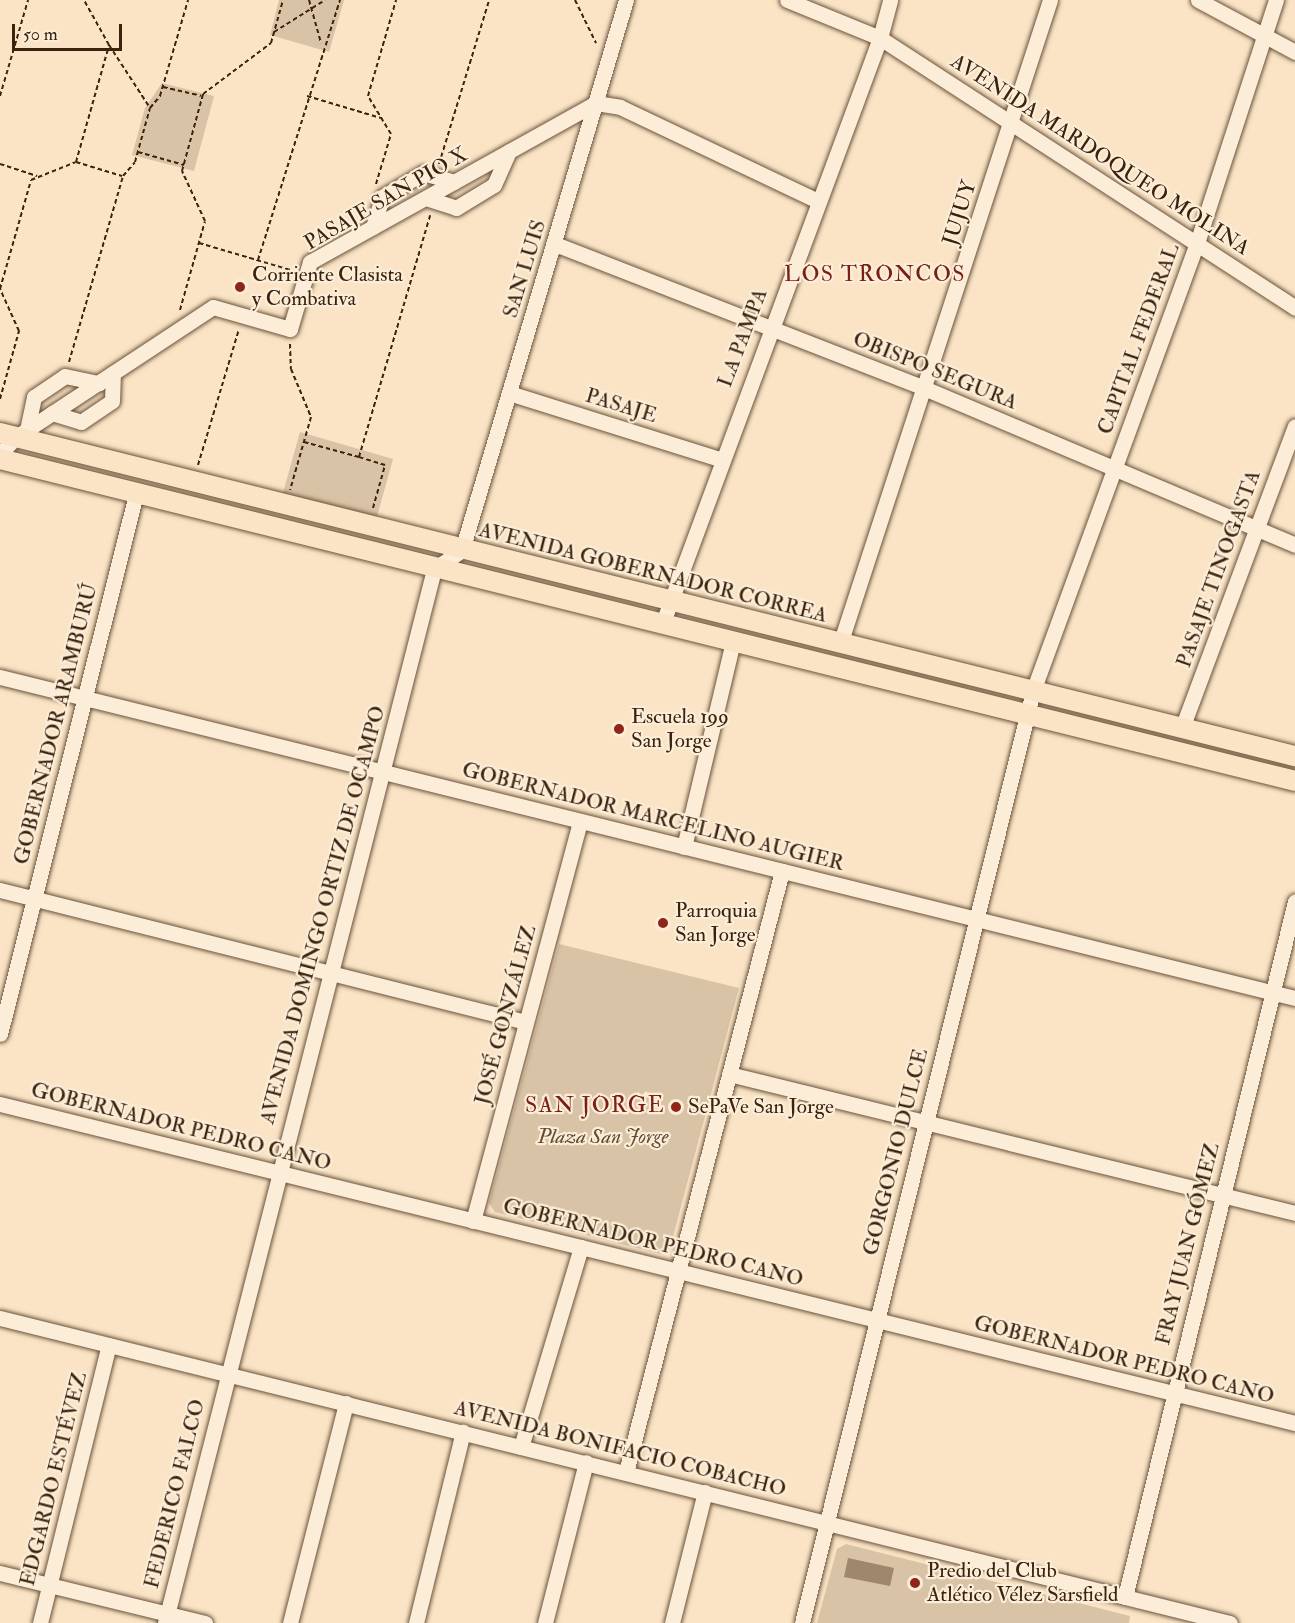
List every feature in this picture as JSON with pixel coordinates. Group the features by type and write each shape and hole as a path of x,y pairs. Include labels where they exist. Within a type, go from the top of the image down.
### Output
{"main road":[{"name":"AVENIDA GOBERNADOR CORREA","path":"15,433 286,506 1295,756"},
{"path":"0,459 434,569 1295,781"}],"street":[{"path":"625,5 636,0"},
{"name":"AVENIDA MARDOQUEO MOLINA","path":"787,0 880,38 1013,120 1295,308"},
{"name":"LA PAMPA","path":"662,625 667,601 880,38 890,0"},
{"name":"JUJUY","path":"840,644 1013,120 1050,0"},
{"path":"1198,0 1295,51"},
{"name":"CAPITAL FEDERAL","path":"1033,691 1197,243 1276,0"},
{"name":"SAN LUIS","path":"462,550 625,5"},
{"path":"596,103 620,107 818,201"},
{"name":"PASAJE SAN PIO X","path":"290,329 310,262 430,199 454,182 596,103"},
{"path":"430,199 456,208 494,185 509,152"},
{"path":"373,227 382,197 423,173 454,182"},
{"name":"OBISPO SEGURA","path":"555,244 924,388 1295,544"},
{"path":"15,433 52,413 213,307 290,329"},
{"path":"52,413 81,422 112,401 113,373"},
{"path":"0,454 15,433 34,397 65,375 99,383"},
{"name":"PASAJE","path":"509,393 720,459"},
{"name":"PASAJE TINOGASTA","path":"1182,728 1295,426"},
{"name":"GOBERNADOR ARAMBURÚ","path":"0,1034 136,494"},
{"path":"434,569 462,550"},
{"name":"AVENIDA DOMINGO ORTIZ DE OCAMPO","path":"226,1374 434,569"},
{"path":"684,847 733,642"},
{"name":"GOBERNADOR MARCELINO AUGIER","path":"0,677 1295,998"},
{"name":"GORGONIO DULCE","path":"802,1623 924,1122 1033,691"},
{"name":"JOSÉ GONZÁLEZ","path":"473,1221 580,821"},
{"path":"626,1472 782,871"},
{"path":"0,891 526,1022"},
{"name":"FRAY JUAN GÓMEZ","path":"1125,1596 1220,1194 1295,901"},
{"path":"729,1074 1295,1213"},
{"name":"GOBERNADOR PEDRO CANO","path":"0,1104 1295,1423"},
{"path":"521,1447 581,1247"},
{"name":"AVENIDA BONIFACIO COBACHO","path":"0,1318 1230,1623"},
{"name":"EDGARDO ESTÉVEZ","path":"40,1623 109,1345"},
{"name":"FEDERICO FALCO","path":"167,1618 226,1374"},
{"path":"290,1623 346,1403"},
{"path":"416,1623 463,1432"},
{"path":"546,1623 586,1462"},
{"path":"672,1623 705,1492"},
{"path":"0,1573 167,1618 205,1623"}],"path":[{"path":"0,96 28,0"},
{"path":"84,0 109,45 150,108"},
{"path":"65,375 123,176 138,152 150,108 163,87 188,0"},
{"path":"173,334 205,221 184,165 202,97 271,43 283,0"},
{"path":"309,0 322,45"},
{"path":"274,32 325,0"},
{"path":"258,261 322,45 340,0"},
{"path":"382,197 376,186 391,134 368,96 396,0"},
{"path":"436,177 489,0"},
{"path":"575,0 608,66"},
{"path":"76,162 109,45"},
{"path":"163,87 202,97"},
{"path":"307,96 381,118"},
{"path":"138,152 184,165"},
{"path":"0,399 19,331 0,289 31,180 76,162 123,176"},
{"path":"0,164 40,176"},
{"path":"359,458 430,199"},
{"path":"199,243 307,275"},
{"path":"193,482 243,315"},
{"path":"286,506 311,417 291,369 290,329"},
{"path":"304,442 385,465 368,526"}],"green space":[{"path":"279,0 344,0 329,52 270,35"},
{"path":"162,83 214,96 194,171 132,155 145,108"},
{"path":"300,432 393,459 376,520 282,496"},
{"name":"Plaza San Jorge","path":"559,944 739,988 670,1248 660,1254 495,1212 489,1203"},
{"name":"Predio del Club Atlético Vélez Sarsfield","path":"846,1544 1130,1616 1129,1623 817,1623 837,1549"}],"building":[{"path":"848,1558 894,1568 890,1586 844,1577"}],"place":[{"name":"Corriente Clasista y Combativa","path":"240,287"},
{"name":"Escuela 199 San Jorge","path":"619,729"},
{"name":"Parroquia San Jorge","path":"663,923"},
{"name":"SePaVe San Jorge","path":"676,1107"},
{"name":"Predio del Club Atlético Vélez Sarsfield","path":"915,1583"}],"district":[{"name":"LOS TRONCOS","path":"875,275"},
{"name":"SAN JORGE","path":"595,1106"}]}
